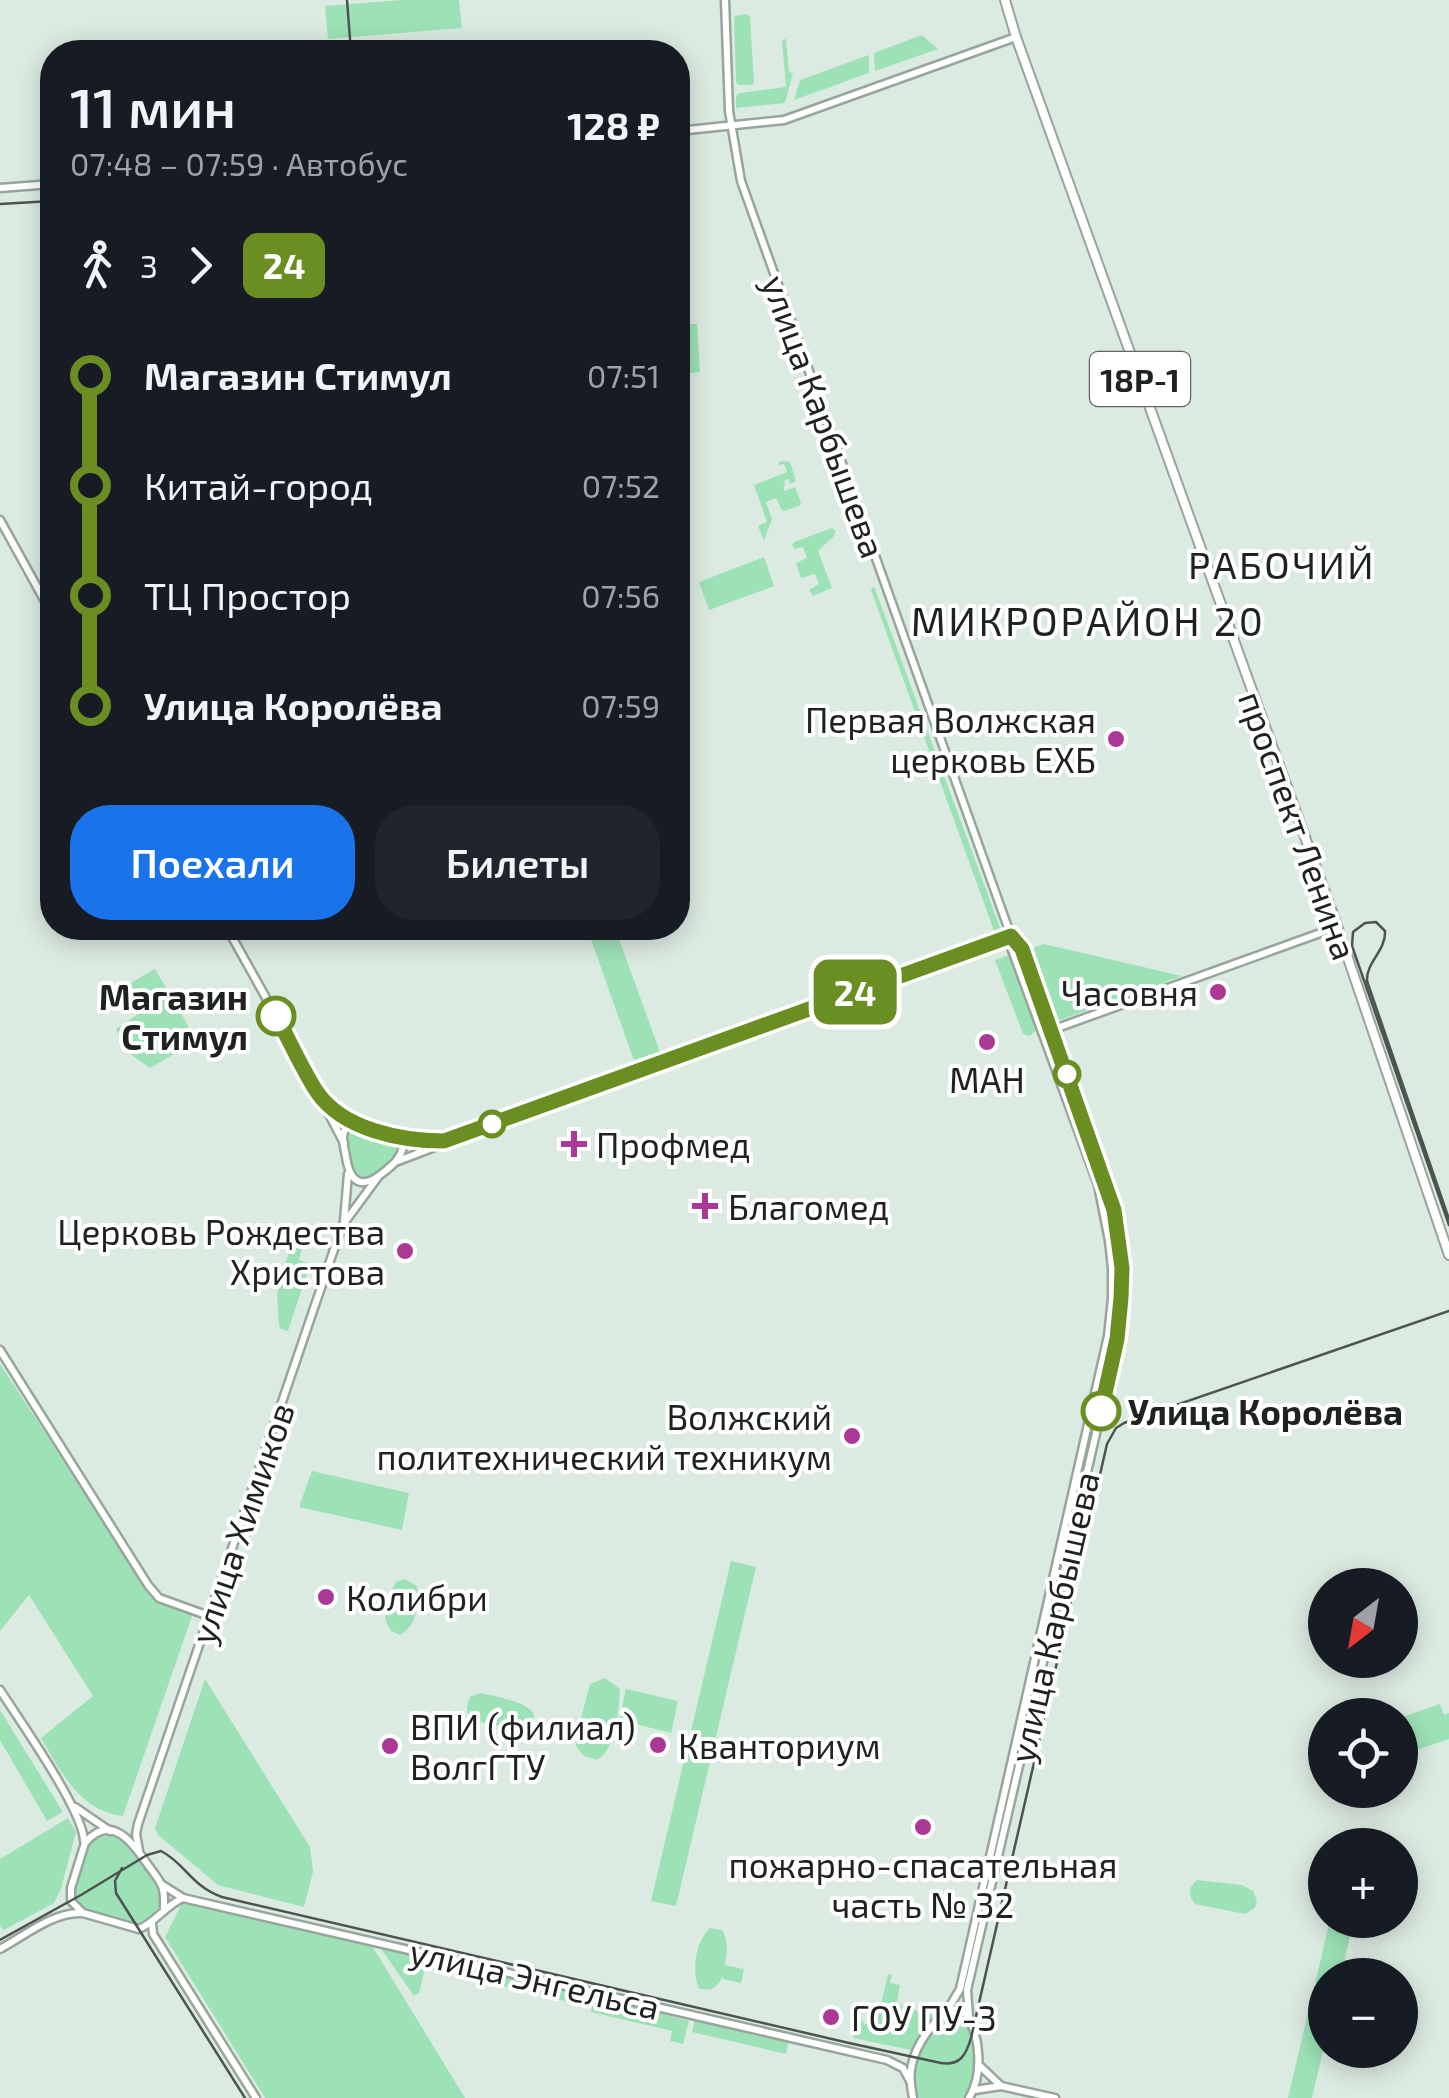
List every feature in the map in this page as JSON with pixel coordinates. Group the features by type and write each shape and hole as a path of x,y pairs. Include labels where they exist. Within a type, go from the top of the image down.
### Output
{"main road":[{"name":"проспект Ленина","path":"1005,0 1449,1255"}],"street":[{"name":"улица Карбышева","path":"725,0 730,126 749,206 1011,936 1012,950 1114,1210 1122,1268 1117,1339 967,1990 979,2065 971,2094"},
{"path":"690,129 784,120 1016,37"},
{"path":"0,188 40,185"},
{"path":"0,520 40,592"},
{"path":"1047,1032 1336,927"},
{"name":"улица Карбышева","path":"913,2098 912,2060 960,1988 1082,1458 1110,1318 1112,1268 1098,1185 1022,949 1011,936"},
{"path":"356,1123 344,1132 348,1168 352,1178 366,1182 378,1178 398,1161 444,1141 1011,936"},
{"path":"234,940 344,1144"},
{"path":"996,942 1012,950"},
{"path":"319,1094 356,1123 394,1136 444,1141"},
{"path":"394,1136 403,1147 398,1161"},
{"name":"улица Химиков","path":"139,1851 138,1824 344,1223 348,1168"},
{"name":"улица Химиков","path":"344,1223 378,1178"},
{"path":"0,1350 148,1585 159,1598 209,1616"},
{"path":"0,1690 82,1826 84,1843 66,1904 56,1918"},
{"path":"70,1803 110,1831"},
{"path":"119,1833 138,1824"},
{"path":"84,1843 96,1833 110,1831 133,1842 161,1884 164,1910"},
{"name":"улица Энгельса","path":"161,1884 183,1898 887,2060 903,2068 910,2081"},
{"path":"71,1888 70,1900 82,1913"},
{"path":"139,1929 183,1898"},
{"path":"0,1949 56,1918 73,1913 153,1934"},
{"path":"152,1922 153,1934 256,2098"},
{"path":"947,2011 959,2010 969,2017"},
{"name":"улица Энгельса","path":"887,2060 904,2059 917,2051"},
{"path":"979,2065 1000,2086 1055,2098"},
{"path":"971,2094 1000,2086"}],"green space":[{"path":"459,0 462,28 328,39 325,6"},
{"path":"747,14 754,82 738,85 734,18"},
{"path":"922,35 938,49 875,71 874,53"},
{"path":"786,39 789,72 793,73 785,103 736,108 739,93 786,87 782,40"},
{"path":"869,55 869,73 794,100 800,80"},
{"path":"690,324 697,324 700,372 690,373"},
{"path":"790,462 796,481 784,481 783,487 785,491 795,487 801,503 784,511 776,498 766,502 772,519 764,541 758,526 767,522 754,485 787,472 784,464 779,465"},
{"path":"832,528 836,531 834,536 818,551 832,588 813,596 809,590 819,584 815,574 801,578 796,563 807,558 803,547 794,549 792,545"},
{"path":"764,557 774,586 709,610 699,582"},
{"path":"874,586 1001,930 998,934 871,590"},
{"path":"591,940 619,940 661,1055 644,1062 633,1058"},
{"path":"1044,944 1182,976 1055,1022 1028,950"},
{"path":"1009,955 1036,1026 1030,1036 1023,1034 995,960"},
{"path":"155,969 197,1041 150,1068 130,1054 116,1029 140,1013 126,989 129,984"},
{"path":"357,1128 395,1141 400,1148 383,1168 360,1179 348,1149 350,1131"},
{"path":"291,1244 302,1248 299,1260 310,1264 288,1331 279,1325 277,1295"},
{"path":"0,1364 155,1599 193,1613 123,1816 108,1813 83,1798 41,1738 93,1696 29,1595 0,1631"},
{"path":"312,1471 409,1493 402,1530 299,1507"},
{"path":"731,1561 756,1567 676,1906 651,1901"},
{"path":"405,1579 417,1586 418,1600 413,1621 399,1635 390,1630 385,1618 396,1582"},
{"path":"605,1678 620,1689 619,1707 612,1738 597,1760 584,1756 576,1746 576,1737 590,1684"},
{"path":"205,1679 310,1847 313,1872 304,1907 218,1885 158,1835 155,1828"},
{"path":"626,1689 678,1701 671,1733 619,1720"},
{"path":"481,1693 523,1705 534,1716 531,1723 520,1731 472,1720 468,1702 471,1696"},
{"path":"1440,1704 1444,1715 1449,1713 1449,1739 1418,1750 1418,1712"},
{"path":"0,1710 63,1812 47,1821 0,1740"},
{"path":"68,1818 76,1832 54,1903 4,1930 0,1926 0,1859"},
{"path":"111,1836 130,1846 148,1871 160,1898 156,1911 136,1924 82,1908 73,1896 89,1843 95,1837"},
{"path":"1197,1880 1242,1885 1253,1891 1255,1908 1245,1914 1195,1904 1190,1891"},
{"path":"183,1901 371,1944 465,2098 265,2098 165,1937"},
{"path":"710,1928 724,1934 725,1965 744,1969 741,1983 723,1976 714,1988 699,1988 696,1956"},
{"path":"1326,1938 1350,1938 1345,1958 1321,1958"},
{"path":"379,1946 495,1973 493,1983 425,1968 419,1993 414,1996"},
{"path":"501,1974 591,1996 589,2007 499,1985"},
{"path":"888,1974 892,1975 890,1983 900,1985 897,2002 901,2006 935,2016 911,2050 853,2038 858,2021 876,2026"},
{"path":"594,1996 689,2021 683,2044 670,2041 672,2031 591,2012"},
{"path":"1308,2013 1308,2068 1319,2068 1312,2098 1288,2098"},
{"path":"950,2015 963,2017 968,2024 974,2060 972,2084 963,2098 919,2098 915,2075 918,2057 932,2033"},
{"path":"695,2019 789,2041 786,2054 692,2032"}],"tram line":[{"path":"347,0 350,40"},
{"path":"0,204 40,202"},
{"path":"1449,1219 1367,981 1385,931 1376,922 1365,923 1353,932 1352,946 1449,1225"},
{"path":"0,1940 147,1855 161,1851 203,1887 222,1897 849,2043 941,2063 958,2061 971,2038 1107,1444 1116,1428 1449,1311"},
{"path":"122,1868 115,1881 116,1893 245,2098"}],"bus line":[{"name":"24","path":"276,1016 319,1094 343,1115 394,1136 444,1141 1011,936 1022,949 1114,1210 1122,1268 1121,1298 1117,1339 1101,1411"}],"place":[{"name":"Первая Волжская церковь ЕХБ","path":"1116,739"},
{"name":"Часовня","path":"1218,992"},
{"name":"Магазин Стимул","path":"276,1016"},
{"name":"МАН","path":"987,1042"},
{"name":"Профмед","path":"574,1144"},
{"name":"Благомед","path":"705,1206"},
{"name":"Церковь Рождества Христова","path":"405,1251"},
{"name":"Улица Королёва","path":"1101,1411"},
{"name":"Волжский политехнический техникум","path":"852,1436"},
{"name":"Колибри","path":"326,1597"},
{"name":"Кванториум","path":"658,1745"},
{"name":"ВПИ (филиал) ВолгГТУ","path":"390,1746"},
{"name":"пожарно-спасательная часть № 32","path":"923,1827"},
{"name":"ГОУ ПУ-3","path":"831,2017"}],"district":[{"name":"РАБОЧИЙ","path":"1282,564"},
{"name":"МИКРОРАЙОН 20","path":"1088,620"}]}
